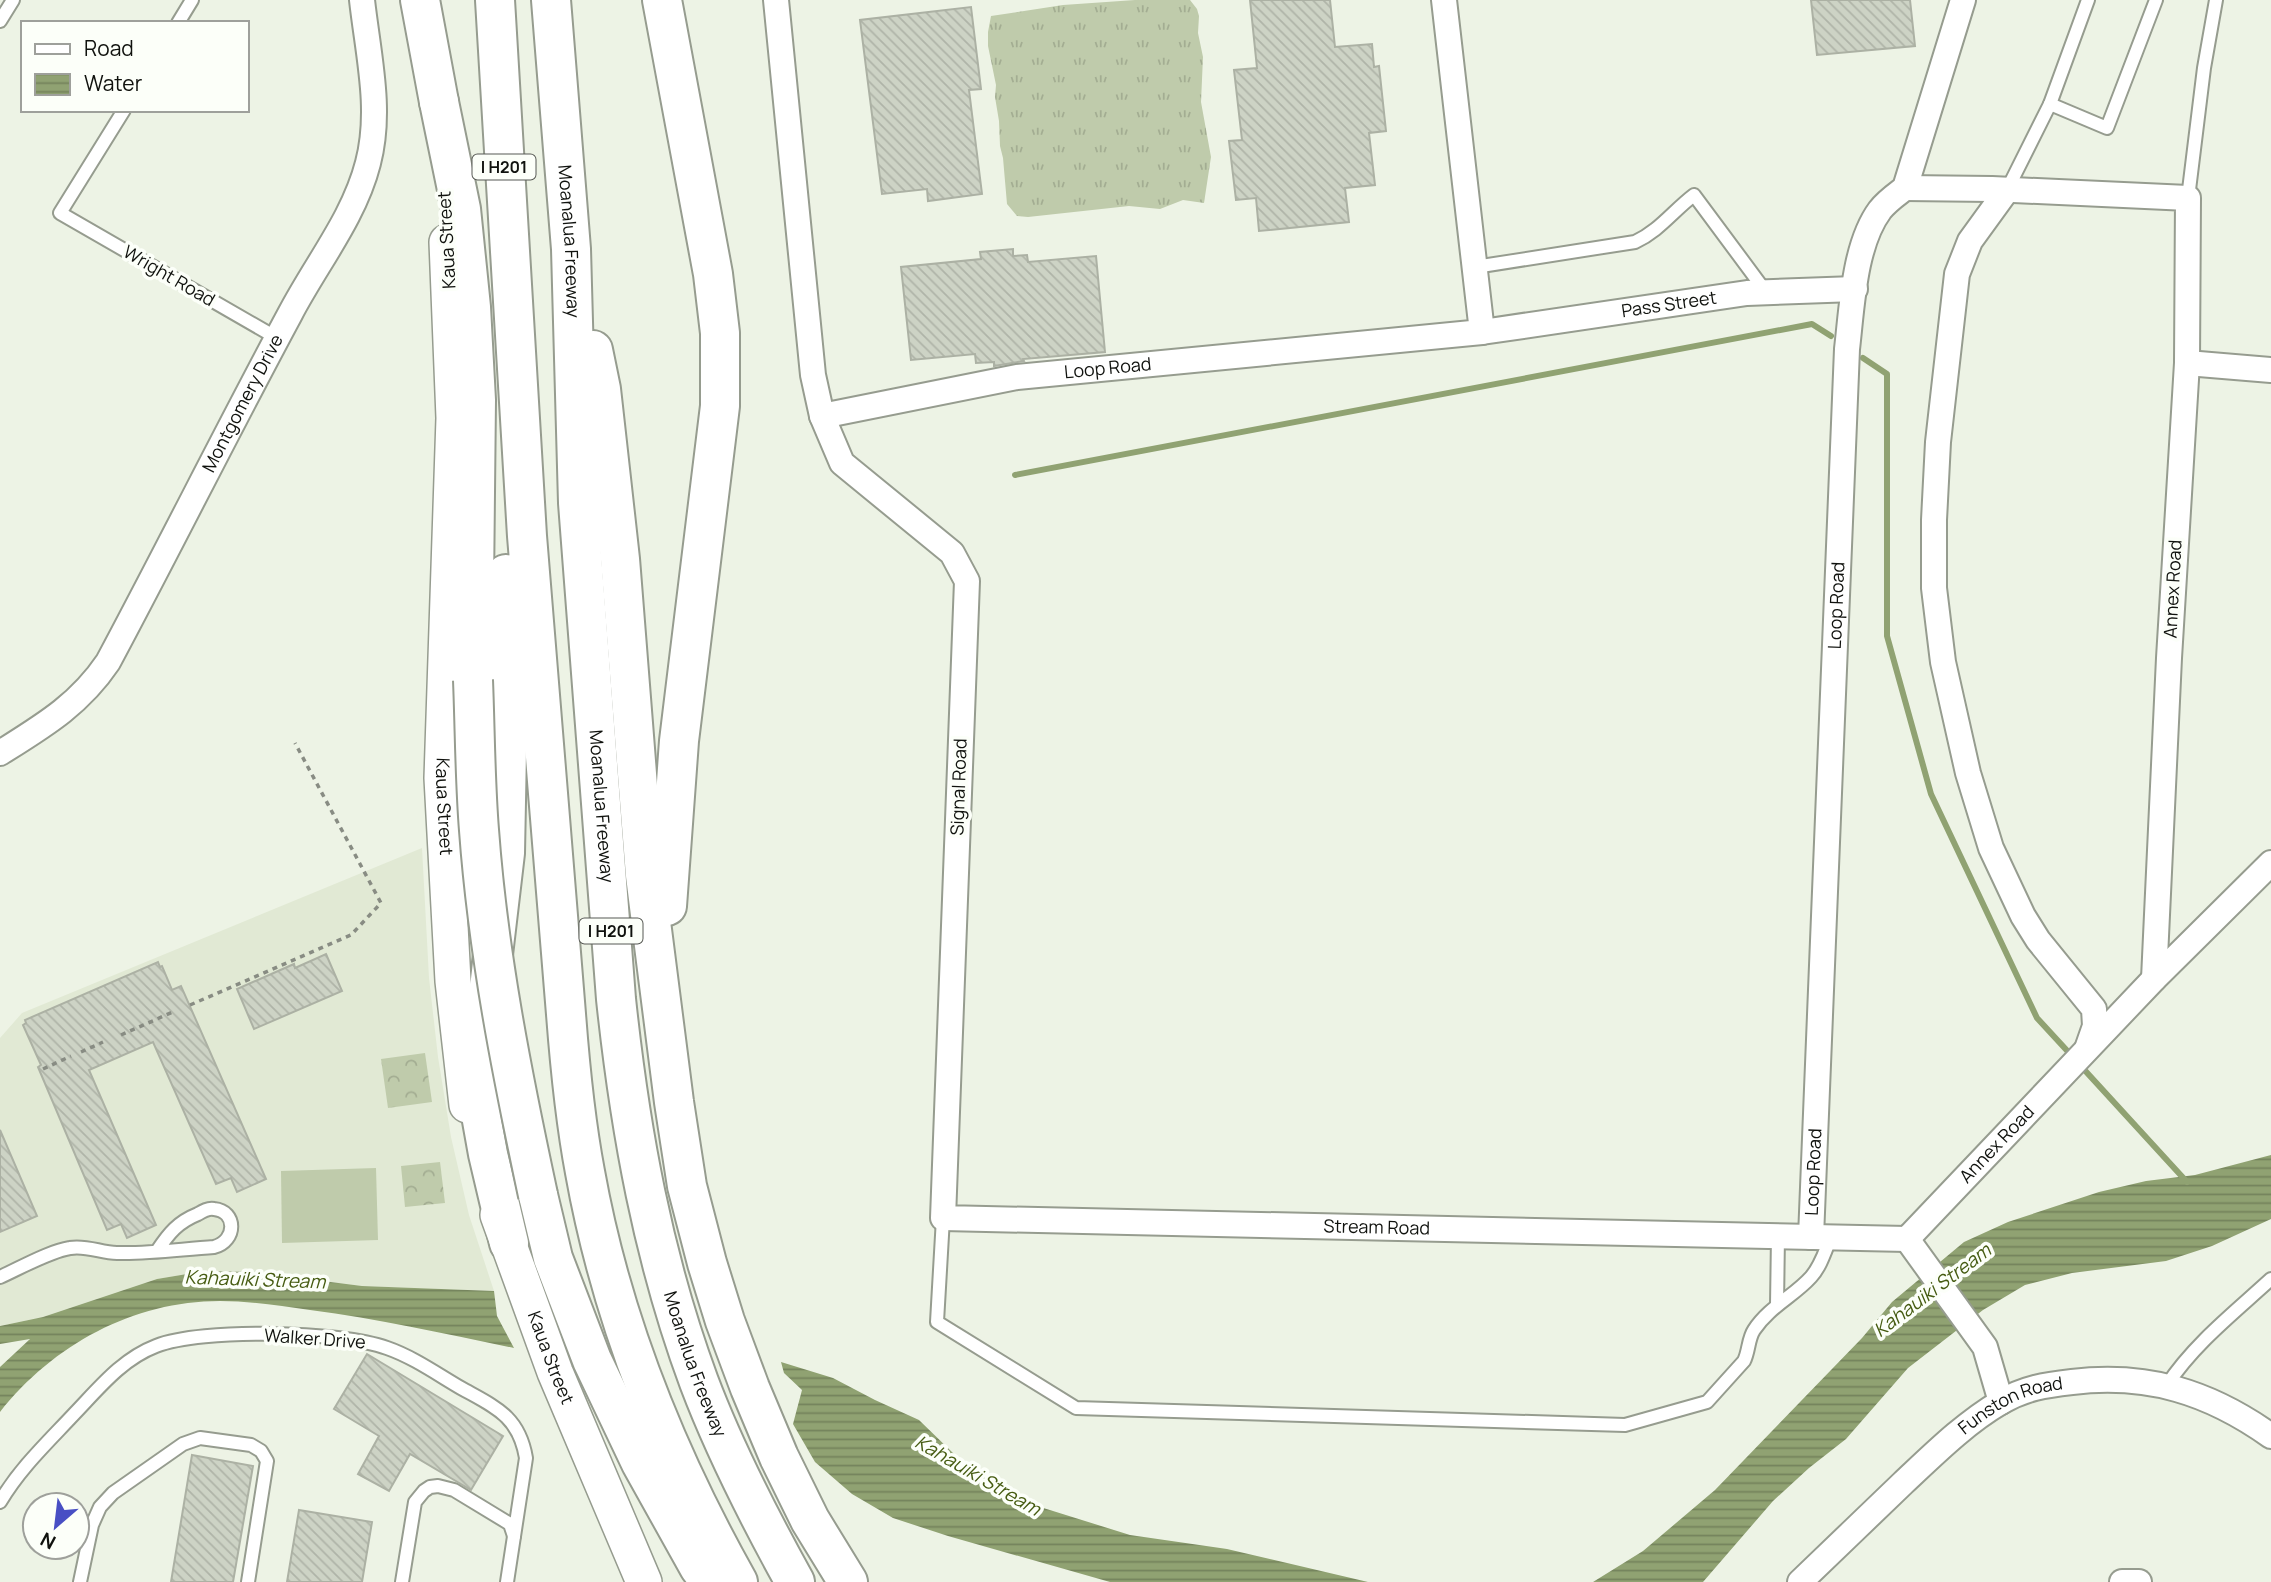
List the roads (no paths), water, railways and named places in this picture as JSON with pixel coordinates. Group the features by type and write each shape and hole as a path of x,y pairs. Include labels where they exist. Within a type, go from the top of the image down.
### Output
{"main road":[{"name":"Kaua Street","path":"420,0 439,102"},
{"name":"I H201","path":"495,0 529,563 567,1027 585,1172 614,1296 660,1425 689,1490 738,1582"},
{"name":"Moanalua Freeway","path":"551,0 571,249 578,503 616,999 625,1080 637,1156 654,1234 699,1381 730,1457 795,1582"},
{"path":"662,0 713,274 720,333 720,406 679,741 668,880 664,1024"},
{"path":"439,102 461,209 475,386 472,680 479,831 497,980 513,1078 553,1258 592,1360 641,1463 710,1582"},
{"path":"571,249 603,402 620,559 645,875 687,1186 725,1321 779,1457 810,1520 848,1582"},
{"path":"509,1242 481,1115 479,1073 505,853 508,699 505,525 514,334"}],"street":[{"name":"Montgomery Drive","path":"0,753 69,707 86,691 108,662 277,338 351,207 368,162 373,138 374,99 362,0"},
{"path":"776,0 813,375 822,415"},
{"path":"1444,0 1482,332"},
{"path":"1963,0 1905,188 2188,198"},
{"name":"Kaua Street","path":"439,102 452,331 454,418 442,778 453,981 469,1118 484,1180 555,1372 644,1582"},
{"name":"Loop Road","path":"1821,1237 1847,349 1855,289 1873,222 1880,210 1905,188"},
{"path":"2007,190 1970,241 1957,274 1938,442 1934,588 1943,662 1968,773 1983,825 1991,849 2023,916 2058,966 2094,1009 2095,1026 2087,1050"},
{"name":"Annex Road","path":"2154,979 2169,658 2187,363 2188,198"},
{"name":"Pass Street","path":"1482,332 1747,293 1855,289"},
{"name":"Loop Road","path":"822,415 1017,377 1482,332"},
{"path":"2187,363 2271,370"},
{"name":"Signal Road","path":"822,415 842,463 952,553 967,581 943,1217"},
{"name":"Annex Road","path":"1907,1239 2154,979 2271,863"},
{"name":"Stream Road","path":"943,1217 1821,1237"},
{"path":"1821,1237 1907,1239 1989,1355 2001,1402"},
{"name":"Funston Road","path":"1800,1582 1964,1428 2001,1402 2037,1385 2087,1380 2127,1380 2167,1385 2226,1408 2271,1436"},
{"path":"2122,1582 2139,1582"}],"lane":[{"path":"0,22 13,0"},
{"path":"179,21 192,0"},
{"path":"2007,190 2050,104 2088,0"},
{"path":"2050,104 2107,128 2156,0"},
{"path":"2188,198 2204,68 2216,0"},
{"name":"Wright Road","path":"123,112 60,213 277,338"},
{"path":"1475,267 1634,242 1661,226 1678,207 1694,195 1766,292"},
{"path":"0,1276 66,1248 89,1248 117,1254 157,1251 220,1245 232,1232 230,1219 220,1210 208,1209 180,1222 157,1251"},
{"path":"943,1217 937,1322 1076,1408 1625,1425 1707,1402 1744,1361 1752,1333 1777,1305 1810,1278 1817,1268 1821,1237"},
{"path":"1777,1305 1778,1236"},
{"path":"2167,1385 2199,1346 2271,1279"},
{"name":"Walker Drive","path":"0,1502 20,1471 35,1455 113,1375 140,1354 171,1341 187,1338 243,1335 320,1337 365,1342 397,1352 497,1408 506,1415 520,1434 526,1458 508,1582"},
{"path":"80,1582 92,1525 100,1507 113,1493 169,1454 188,1441 200,1438 257,1447 267,1461 248,1582"},
{"path":"402,1582 415,1502 430,1487 446,1486 510,1524 514,1538"}],"water":[{"name":"Kahauiki Stream","path":"2271,1155 2271,1219 2212,1246 2166,1261 2072,1273 2025,1285 1983,1310 1908,1368 1846,1439 1773,1501 1703,1582 1593,1582 1643,1551 1715,1490 1862,1338 1892,1302 1964,1242 2008,1222 2099,1192 2146,1181 2195,1175"},
{"name":"Kahauiki Stream","path":"205,1271 253,1272 362,1286 494,1291 497,1316 514,1348 387,1322 310,1310 243,1302 188,1303 126,1318 97,1331 44,1366 0,1412 0,1367 30,1339 0,1344 0,1326 43,1317 157,1279"},
{"name":"Kahauiki Stream","path":"781,1362 833,1378 919,1420 954,1454 994,1484 1037,1506 1130,1535 1227,1549 1368,1582 1110,1582 893,1518 852,1494 815,1462 793,1424 802,1390 784,1373"}],"waterway":[{"path":"1015,475 1812,324 1831,336"},
{"path":"1863,358 1887,374 1887,636 1931,794 2037,1018 2072,1056"},
{"path":"2079,1064 2187,1182"}]}
